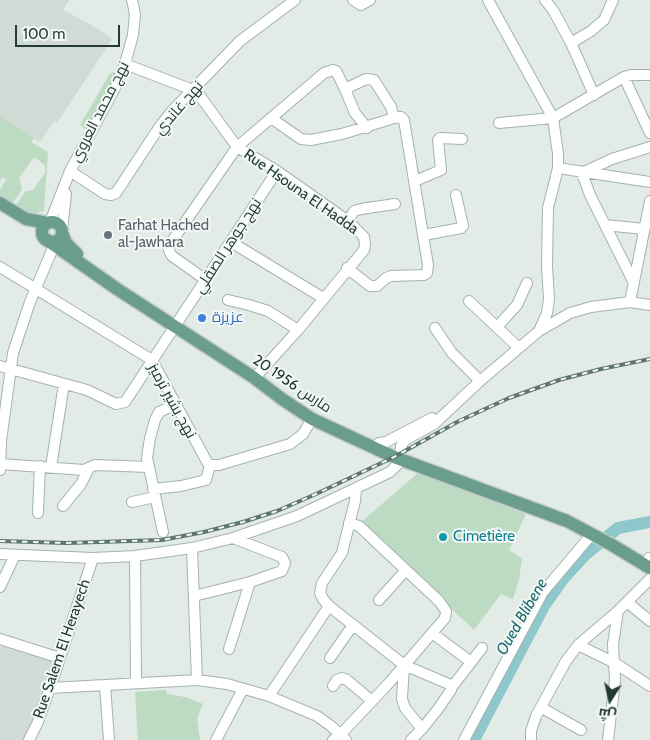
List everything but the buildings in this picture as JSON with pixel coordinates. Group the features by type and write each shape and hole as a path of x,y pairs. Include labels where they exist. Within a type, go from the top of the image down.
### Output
{"main road":[{"path":"0,203 26,219 56,223 54,238"},
{"path":"0,211 54,238"},
{"path":"49,222 42,230 54,238"},
{"name":"20 مارس 1956","path":"54,238 66,244 312,420 400,455 560,512 596,533"},
{"name":"20 مارس 1956","path":"177,323 259,373 286,394 316,413 379,443 413,464 542,511 596,533"},
{"path":"596,533 650,561"}],"street":[{"name":"نهج محمد العروي","path":"49,222 67,183 70,171 116,86 125,64 134,35 135,14 132,0"},
{"name":"نهج غاندي","path":"70,171 105,194 116,193 172,111 240,40 295,0"},
{"path":"353,0 361,5 370,0"},
{"path":"488,0 553,118 558,168 548,208 547,266 549,306 539,331"},
{"path":"546,0 571,43 594,95"},
{"path":"571,43 591,31 604,20 613,0"},
{"name":"Rue Hsouna El Hadda","path":"125,64 193,90 200,96 237,147 277,171 348,221 361,233 365,245 364,250 298,330 259,373"},
{"path":"206,280 172,256 169,251 170,244 237,147 330,70 336,71 355,113 367,128"},
{"path":"499,123 553,118 624,77 631,75 650,76"},
{"path":"624,77 650,133"},
{"path":"345,89 366,79 374,80 391,107 394,118"},
{"path":"271,118 301,140 325,138 367,128 394,118 401,117 404,120 424,235 428,265 427,272 424,275 391,276 379,285 374,286 366,283 348,268"},
{"path":"415,181 441,170 438,140 440,138 462,139"},
{"path":"582,173 612,159 650,147"},
{"path":"558,168 650,182"},
{"name":"نهج جوهر الصقلي","path":"64,384 87,390 116,404 125,402 277,171"},
{"path":"582,173 604,225 634,283"},
{"path":"0,470 5,368 13,353 54,238 67,183"},
{"path":"424,235 463,226 456,195"},
{"path":"630,302 650,201"},
{"path":"348,221 354,211 395,204"},
{"path":"604,225 644,229"},
{"path":"231,242 323,298"},
{"name":"نهج بشير ترميز","path":"0,267 152,360 210,466"},
{"path":"497,327 517,305 526,283"},
{"path":"228,300 268,311 298,330"},
{"path":"469,301 519,348"},
{"path":"0,554 93,558 135,556 192,548 233,538 297,516 356,490 390,472 400,455 401,446 405,440 434,424 480,381 539,331 570,313 591,307 630,302 650,305"},
{"path":"435,328 452,353 480,381"},
{"path":"5,368 64,384 51,467"},
{"path":"163,532 147,458 150,438 159,412 177,404"},
{"path":"379,443 386,442 451,408"},
{"path":"132,502 154,493 206,480 210,466 290,444 303,434 312,420"},
{"path":"0,464 84,470 94,465 149,467"},
{"path":"356,490 384,483 396,476 406,466 413,464"},
{"path":"38,513 40,466"},
{"path":"63,506 81,484 89,468"},
{"path":"356,490 355,502 342,553 321,587 320,593 329,606 404,665 450,684 452,687"},
{"path":"50,688 197,680 269,696 317,716 332,726 340,738 445,618 446,611 359,526 350,523"},
{"path":"464,740 543,592 596,533"},
{"path":"194,596 250,582 282,570 284,563 282,557 233,538"},
{"path":"192,548 197,680"},
{"path":"0,587 15,555"},
{"path":"135,556 136,682"},
{"name":"Rue Salem El Herayech","path":"29,740 50,688 93,558"},
{"path":"379,600 406,570"},
{"path":"531,740 531,730 536,716 542,708 556,677 578,645 618,611 650,579"},
{"path":"229,650 250,582"},
{"path":"627,602 650,620"},
{"path":"269,696 329,606"},
{"path":"608,740 615,680 613,644 618,611"},
{"path":"330,658 353,625"},
{"path":"432,633 471,662"},
{"path":"0,640 60,658"},
{"path":"578,645 615,663 650,686"},
{"path":"418,736 482,648"},
{"path":"404,665 402,699 418,736"},
{"path":"333,686 337,680 342,678 372,701"},
{"path":"105,685 108,740"},
{"path":"217,740 243,689"},
{"path":"542,708 581,730"}],"shaded area":[{"path":"0,0 69,0 63,10 90,24 112,39 57,123 54,121 40,142 0,116"},
{"path":"3,643 54,659 33,723 24,740 0,740 0,648"}],"green space":[{"path":"114,72 117,74 87,130 80,125 110,73"},
{"path":"0,116 34,138 31,142 48,152 44,211 28,215 15,206 26,191 33,190 45,173 45,165 34,157 19,178 22,189 12,204 0,196 0,190 6,180 3,177 0,181"},
{"path":"418,473 526,514 509,550 522,558 519,580 513,599 501,594 474,630 360,523"},
{"path":"166,690 167,694 185,697 203,704 197,719 200,740 138,740 135,692"}],"waterway":[{"name":"Oued Blibene","path":"474,740 544,606 563,579 586,554 618,528 650,522"}],"railway":[{"path":"0,541 67,543 162,540 243,522 277,511 316,494 394,457 459,421 509,398 559,380 650,359"}],"place":[{"name":"Farhat Hached al-Jawhara","path":"108,235"},
{"name":"عزيزة","path":"202,318"},
{"name":"Cimetière","path":"443,537"}]}
